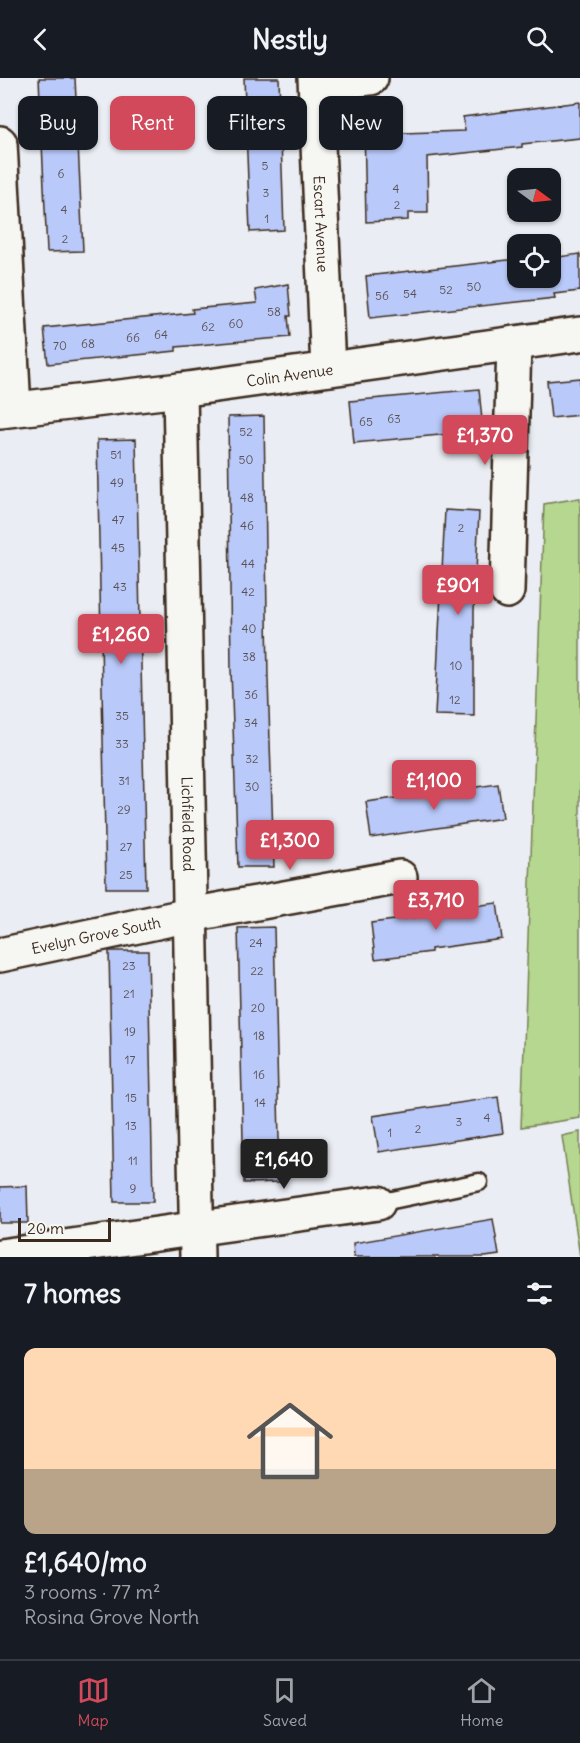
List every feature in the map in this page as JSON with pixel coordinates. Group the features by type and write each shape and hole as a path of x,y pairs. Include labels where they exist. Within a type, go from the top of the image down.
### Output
{"street":[{"path":"316,82 371,78"},
{"name":"Escart Avenue","path":"316,82 328,369"},
{"path":"0,143 7,410"},
{"name":"Colin Avenue","path":"7,410 180,390 580,334"},
{"path":"507,591 514,343"},
{"name":"Lichfield Road","path":"180,390 197,1242"},
{"name":"Evelyn Grove South","path":"0,955 190,915 400,877"},
{"path":"0,1256 197,1242 378,1203"}],"lane":[{"path":"378,1203 479,1182"}],"green space":[{"path":"580,498 580,1118 521,1127 544,504"},
{"path":"580,1132 580,1257 562,1136"}],"building":[{"path":"39,78 75,78 76,96 40,96"},
{"path":"244,78 279,78 280,96 245,96"},
{"path":"580,102 580,138 427,157 428,213 408,213 408,220 366,222 365,150 403,150 403,133 465,131 463,117"},
{"path":"42,150 78,150 83,251 47,252"},
{"path":"247,150 281,150 284,230 250,232"},
{"path":"580,254 580,291 554,294 555,298 370,318 366,276 507,260 507,288 561,288 561,257"},
{"path":"288,284 290,337 176,347 176,351 48,364 44,328 193,313 192,309 257,303 255,290"},
{"path":"580,378 580,415 551,418 547,381"},
{"path":"479,389 483,431 354,443 350,401"},
{"path":"264,416 268,679 274,867 238,867 231,670 228,417"},
{"path":"136,439 146,888 106,888 97,440"},
{"path":"445,510 479,512 474,611 474,716 435,715"},
{"path":"498,784 503,818 371,838 366,802"},
{"path":"497,903 502,939 375,959 371,923 442,914 442,910"},
{"path":"274,927 280,1182 244,1183 238,928"},
{"path":"109,951 148,951 153,1202 114,1202"},
{"path":"498,1097 503,1133 379,1152 373,1116"},
{"path":"27,1186 28,1223 0,1223 0,1187"},
{"path":"493,1219 499,1255 485,1257 354,1257 353,1243"}]}
